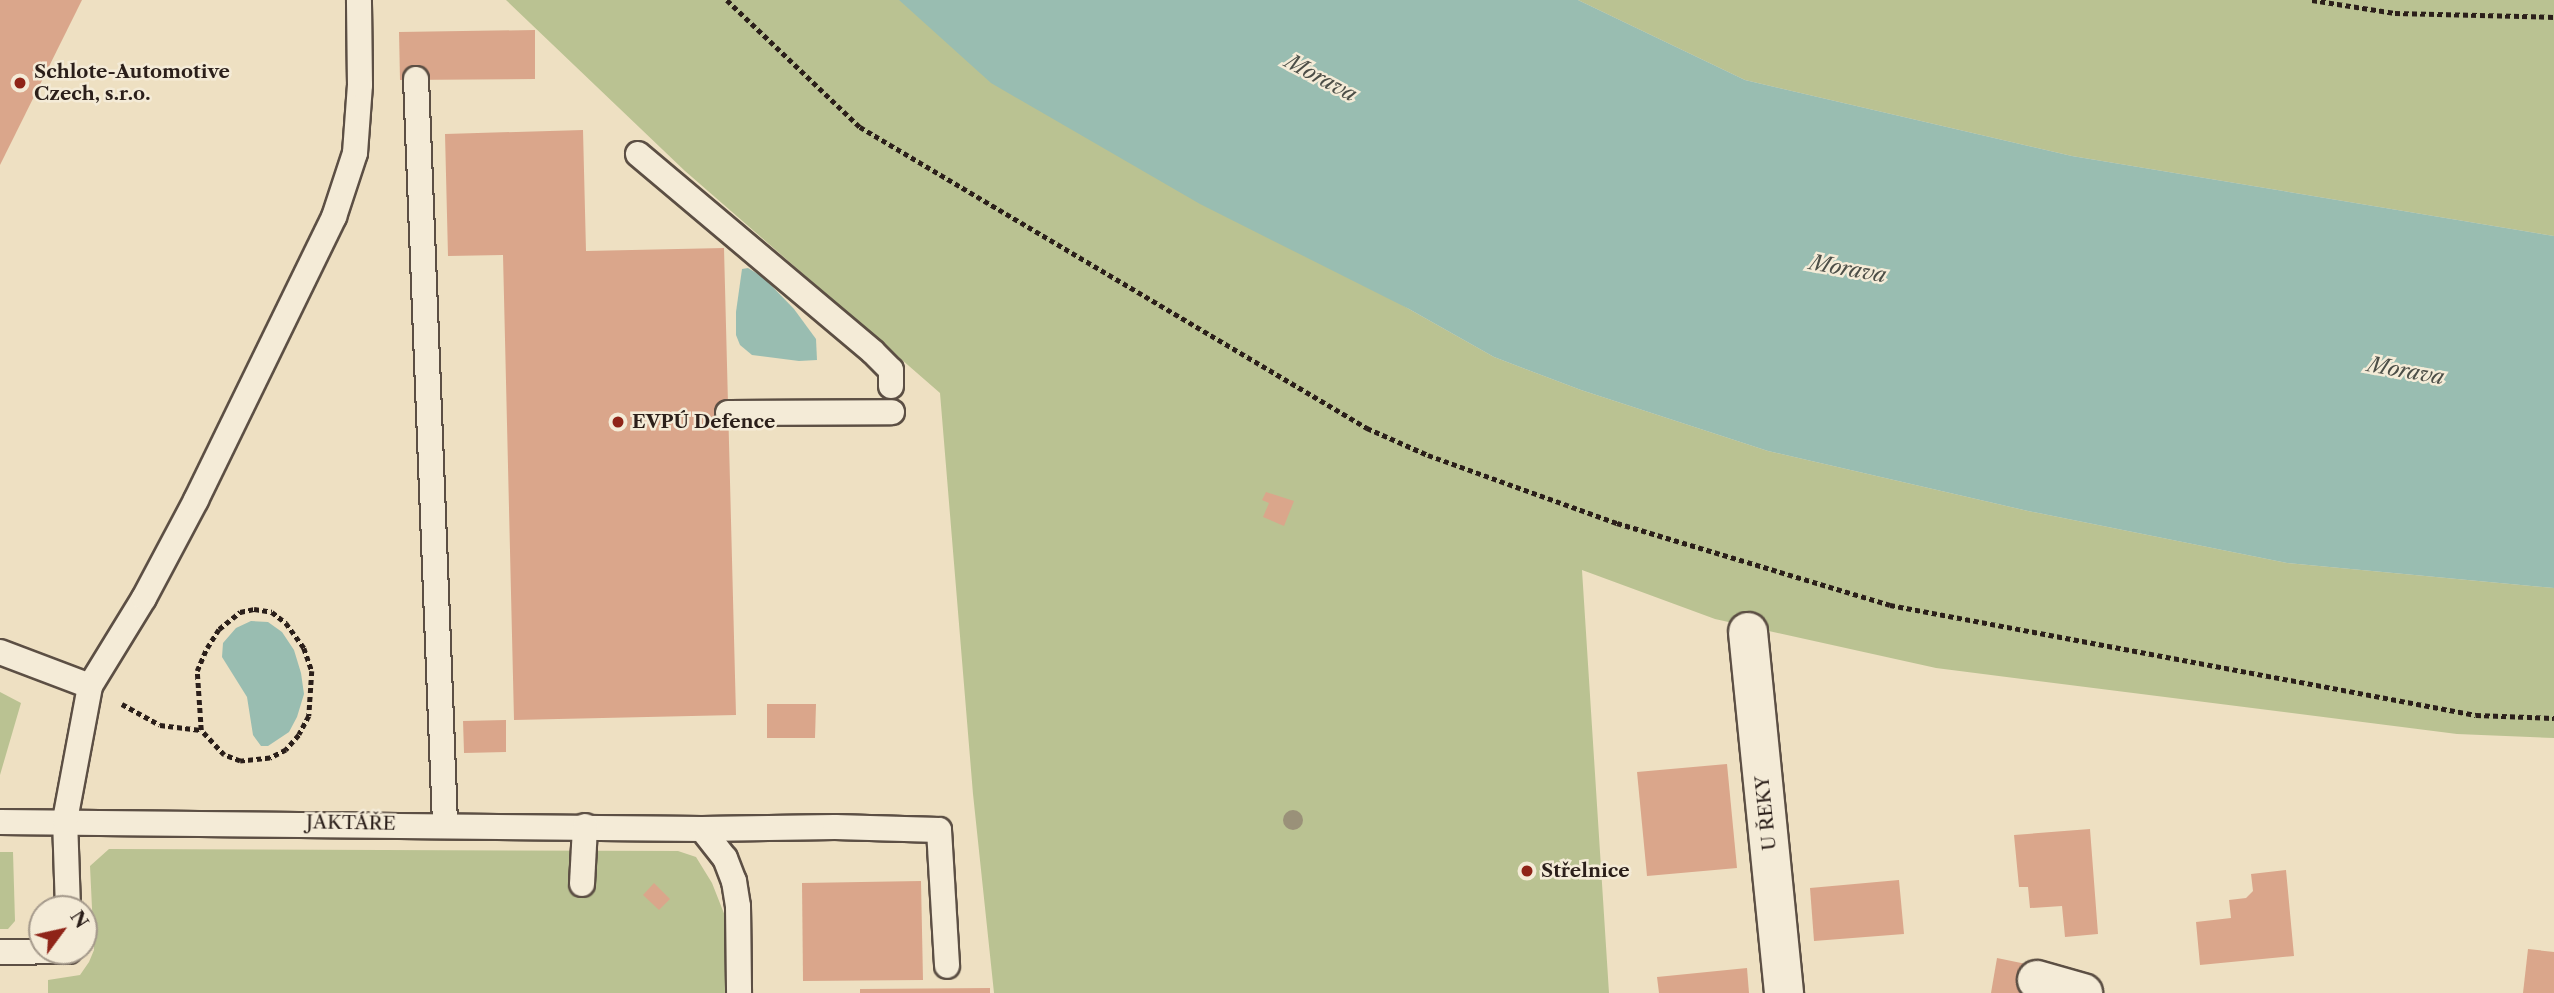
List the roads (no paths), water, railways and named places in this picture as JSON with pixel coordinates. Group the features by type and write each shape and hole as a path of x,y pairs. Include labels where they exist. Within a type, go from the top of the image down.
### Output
{"street":[{"name":"U ŘEKY","path":"1748,632 1784,993"},
{"path":"2037,980 2082,993"}],"lane":[{"path":"68,895 65,820 90,686 144,598 196,500 334,217 355,153 360,85 359,0"},
{"path":"416,79 445,824"},
{"path":"638,154 873,352 891,370 891,386"},
{"path":"728,413 892,412"},
{"path":"0,652 90,686"},
{"name":"JAKTÁŘE","path":"0,822 65,820 939,830 947,966"},
{"path":"582,884 584,826"},
{"path":"702,829 724,858 734,881 738,905 739,993"},
{"path":"0,952 28,952"}],"water":[{"name":"Morava","path":"899,0 1578,0 1745,80 2072,156 2554,236 2554,588 2287,563 2028,511 1768,451 1581,390 1494,357 1409,309 1200,204 991,83"},
{"path":"748,268 763,277 794,309 816,339 817,360 799,361 752,355 740,345 736,335 736,312 742,269"},
{"path":"251,621 268,622 282,632 294,650 304,694 289,732 268,746 261,746 253,735 247,697 222,657 223,643 236,628"}],"place":[{"name":"Schlote-Automotive Czech, s.r.o.","path":"20,83"},
{"name":"EVPÚ Defence","path":"618,422"},
{"name":"Střelnice","path":"1527,871"}]}
